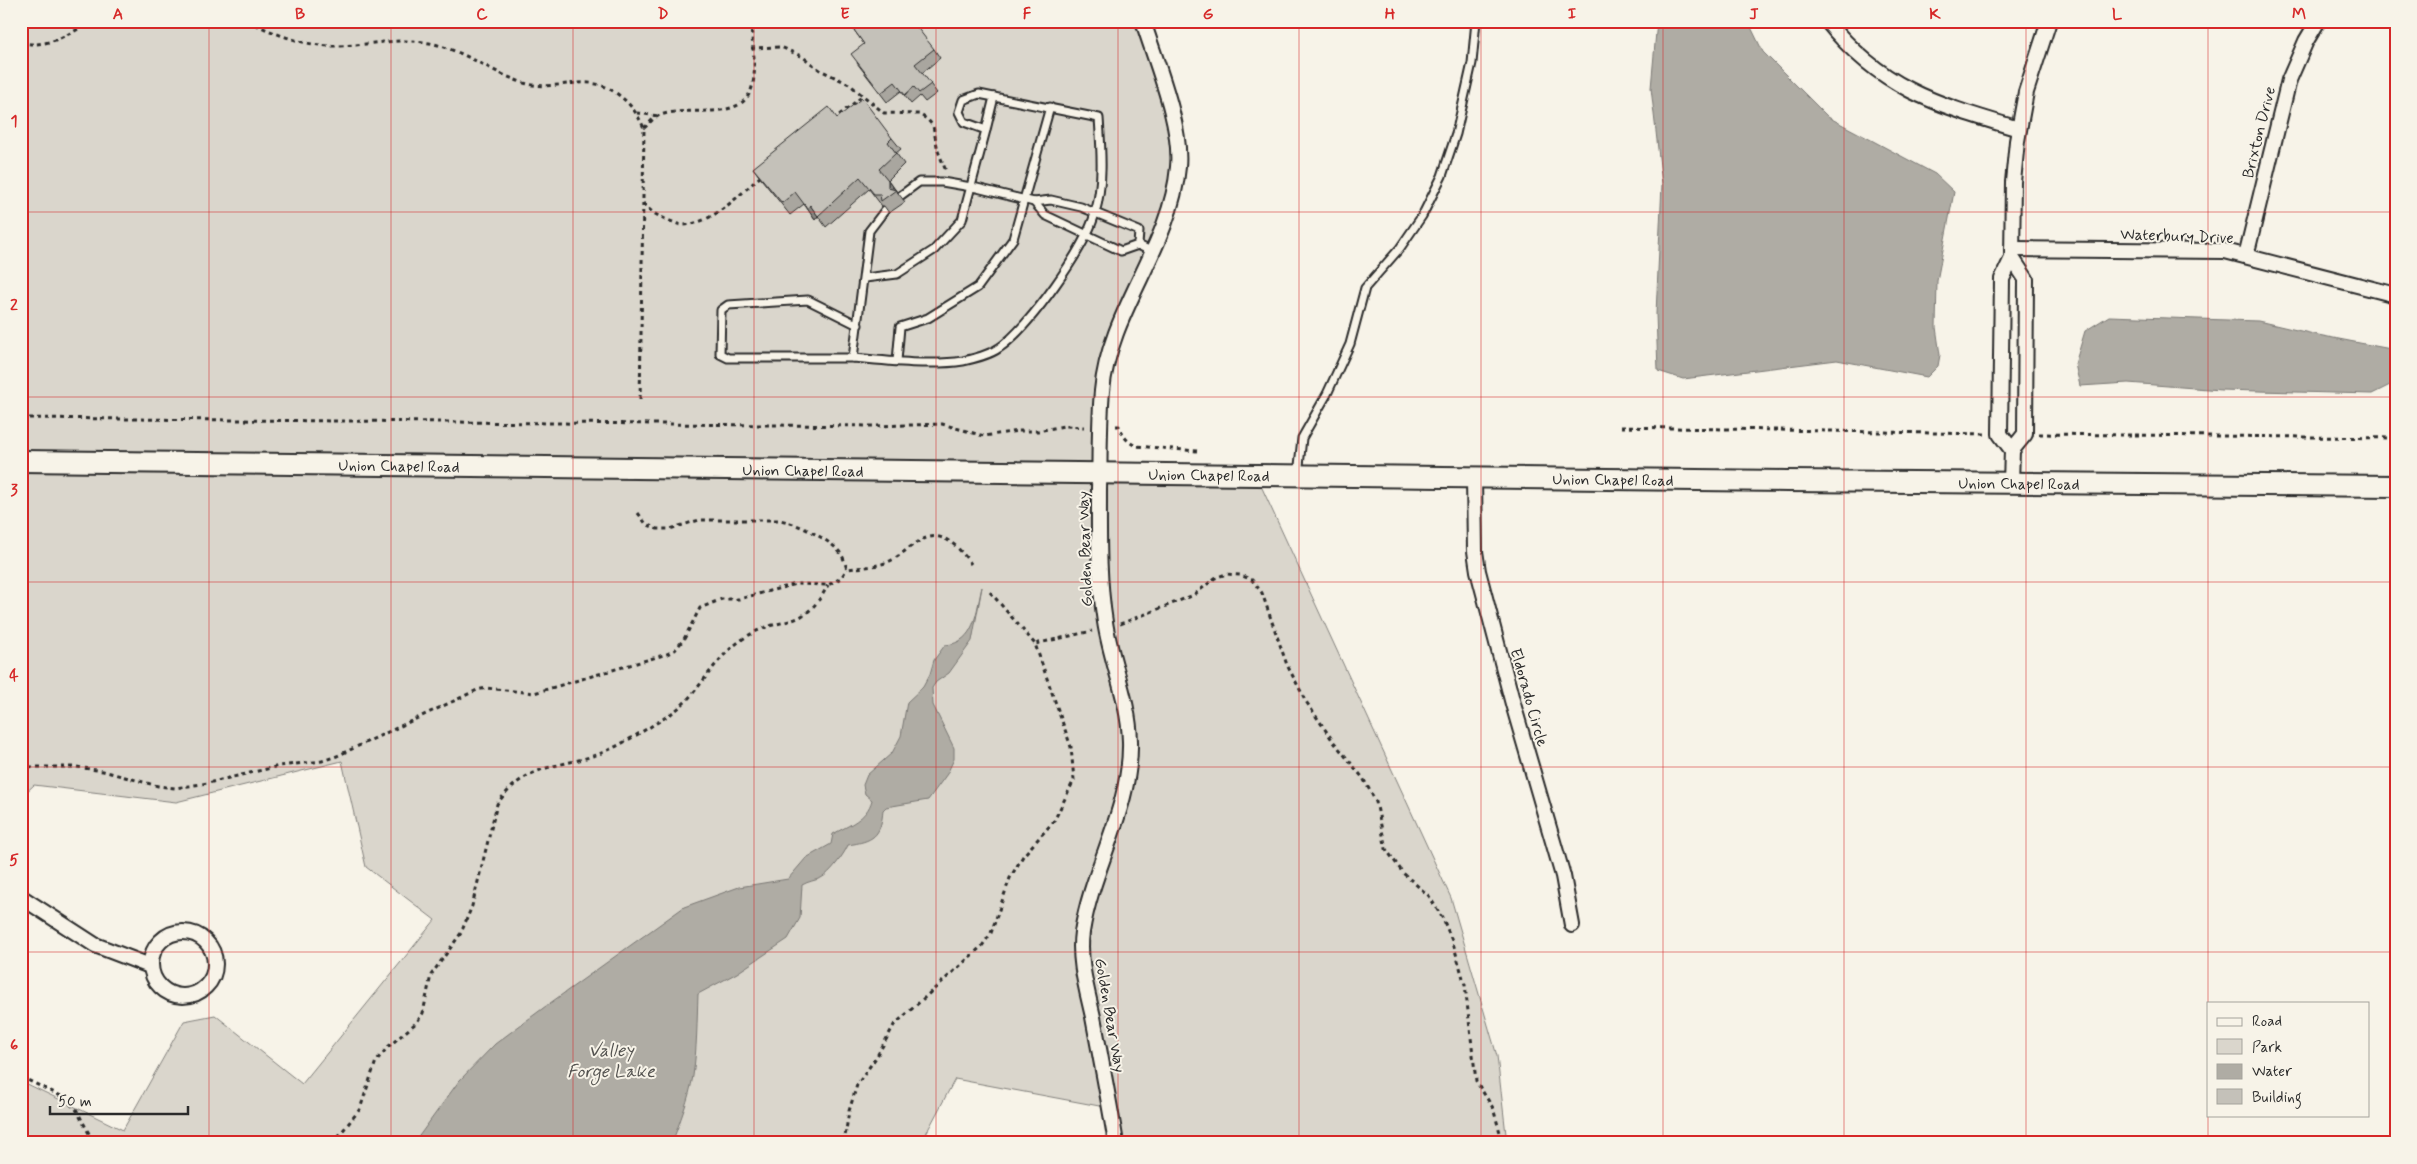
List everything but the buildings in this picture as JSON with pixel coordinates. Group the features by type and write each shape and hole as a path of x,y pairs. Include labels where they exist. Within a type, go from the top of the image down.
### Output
{"main road":[{"name":"Union Chapel Road","path":"21,461 2396,486"}],"street":[{"name":"Golden Bear Way","path":"1116,1143 1083,967 1082,950 1082,933 1090,902 1128,773 1130,741 1126,709 1106,628 1100,592 1100,426 1102,386 1110,350 1153,252 1174,193 1179,166 1178,140 1143,21"},
{"path":"1827,21 1845,43 1876,71 1904,87 1941,105 2019,129"},
{"path":"2012,450 2000,434 2002,279 2012,253 2013,182 2019,129 2026,92 2049,21"},
{"name":"Brixton Drive","path":"2246,256 2289,80 2306,41 2318,21"},
{"name":"Waterbury Drive","path":"2012,253 2225,251 2396,295"},
{"path":"2011,482 2012,450 2025,434 2026,298 2026,279 2012,253"},
{"name":"Eldorado Circle","path":"1474,477 1475,551 1480,581 1510,694 1564,876 1572,925"},
{"path":"21,897 95,945 150,966"},
{"path":"182,932 192,934 209,945 215,955 216,966 206,986 188,996 166,993 155,981 150,966 154,951 163,939 172,934 182,932"}],"lane":[{"path":"1298,475 1302,438 1328,394 1350,344 1365,288 1400,248 1422,216 1442,176 1456,134 1472,63 1476,21"},
{"path":"858,325 808,300 728,305 721,310 720,354 728,358 853,358 897,361 963,361 999,349 1038,310 1088,234 1096,212 1102,156 1099,118 978,94 963,100 959,112 964,122 986,130"},
{"path":"865,278 897,274 934,250 962,220 994,97"},
{"path":"897,361 900,327 928,318 978,286 1013,239 1026,200 1050,107"},
{"path":"900,196 919,182 942,182 1034,202 1051,200 1096,212 1139,231 1138,244"},
{"path":"1034,202 1045,216 1088,234 1121,252 1138,244"},
{"path":"853,358 865,278 869,231 885,210"},
{"path":"1138,244 1153,252"}],"path":[{"path":"21,42 30,44 48,43 94,21"},
{"path":"248,21 276,34 310,44 334,46 406,41 432,44 458,52 525,83 556,86 596,82 617,94 637,113 644,128 640,403"},
{"path":"637,113 658,116 682,111 737,107 748,97 752,86 751,21"},
{"path":"752,48 781,47 792,51 804,57 820,70 849,84 884,113 919,114 933,126 938,151 946,174"},
{"path":"826,125 864,95"},
{"path":"644,128 658,116"},
{"path":"642,203 652,214 659,217 681,225 694,223 710,218 766,172"},
{"path":"21,418 876,426 942,424 984,436 1018,431 1038,431 1064,426 1119,426 1124,437 1130,443 1145,448 1197,450"},
{"path":"638,513 646,524 657,529 670,528 699,520 780,520 790,522 830,543 841,554 847,569"},
{"path":"333,1143 360,1109 376,1061 388,1047 417,1022 423,1013 431,975 462,932 472,906 497,804 518,781 543,768 598,755 670,714 684,703 725,652 762,628 798,620 809,613 828,585 841,578 847,569 882,564 893,560 928,537 938,536 950,541 971,564"},
{"path":"1035,644 1106,628 1194,595 1215,578 1226,574 1240,575 1252,580 1262,593 1287,665 1307,703 1363,778 1376,802 1386,849 1403,874 1428,896 1443,919 1453,943 1465,985 1476,1081 1494,1108 1503,1143"},
{"path":"21,767 77,767 103,771 158,786 175,788 208,783 279,766 322,760 354,749 477,690 486,688 534,693 667,654 675,650 684,639 700,608 722,599 738,599 796,584 828,585"},
{"path":"844,1143 848,1111 857,1085 877,1056 894,1025 982,946 991,933 1010,878 1023,856 1054,821 1067,798 1074,780 1071,747 1035,644 990,592"},
{"path":"21,1076 61,1096 76,1110 94,1143"}],"green space":[{"path":"21,21 1143,21 1179,166 1110,351 1099,473 1256,475 1451,898 1497,1056 1507,1143 1116,1143 1110,1108 955,1079 921,1143 21,1143 21,1081 123,1130 184,1021 215,1015 302,1084 435,920 366,867 342,761 176,802 34,785 21,797"}],"water":[{"path":"1657,21 1748,21 1763,52 1828,117 1935,174 1954,192 1937,281 1936,327 1940,355 1938,366 1927,377 1837,360 1683,379 1658,371 1656,314 1662,184 1651,88"},
{"path":"2109,316 2258,321 2396,350 2396,382 2372,394 2221,390 2128,383 2080,386 2075,364 2085,331"},
{"name":"Valley Forge Lake","path":"982,587 972,641 949,673 936,682 932,688 933,705 954,748 954,759 947,774 928,800 886,807 883,810 878,832 874,836 864,842 848,845 837,863 825,876 802,885 800,918 788,939 737,973 698,994 693,1076 687,1102 672,1143 414,1143 459,1081 495,1044 546,1006 684,907 739,887 788,879 806,858 831,844 833,834 862,817 870,807 872,800 865,794 863,785 867,775 892,753 901,736 907,702 923,687 930,674 934,660 945,645 955,643 969,632 976,615"}]}
